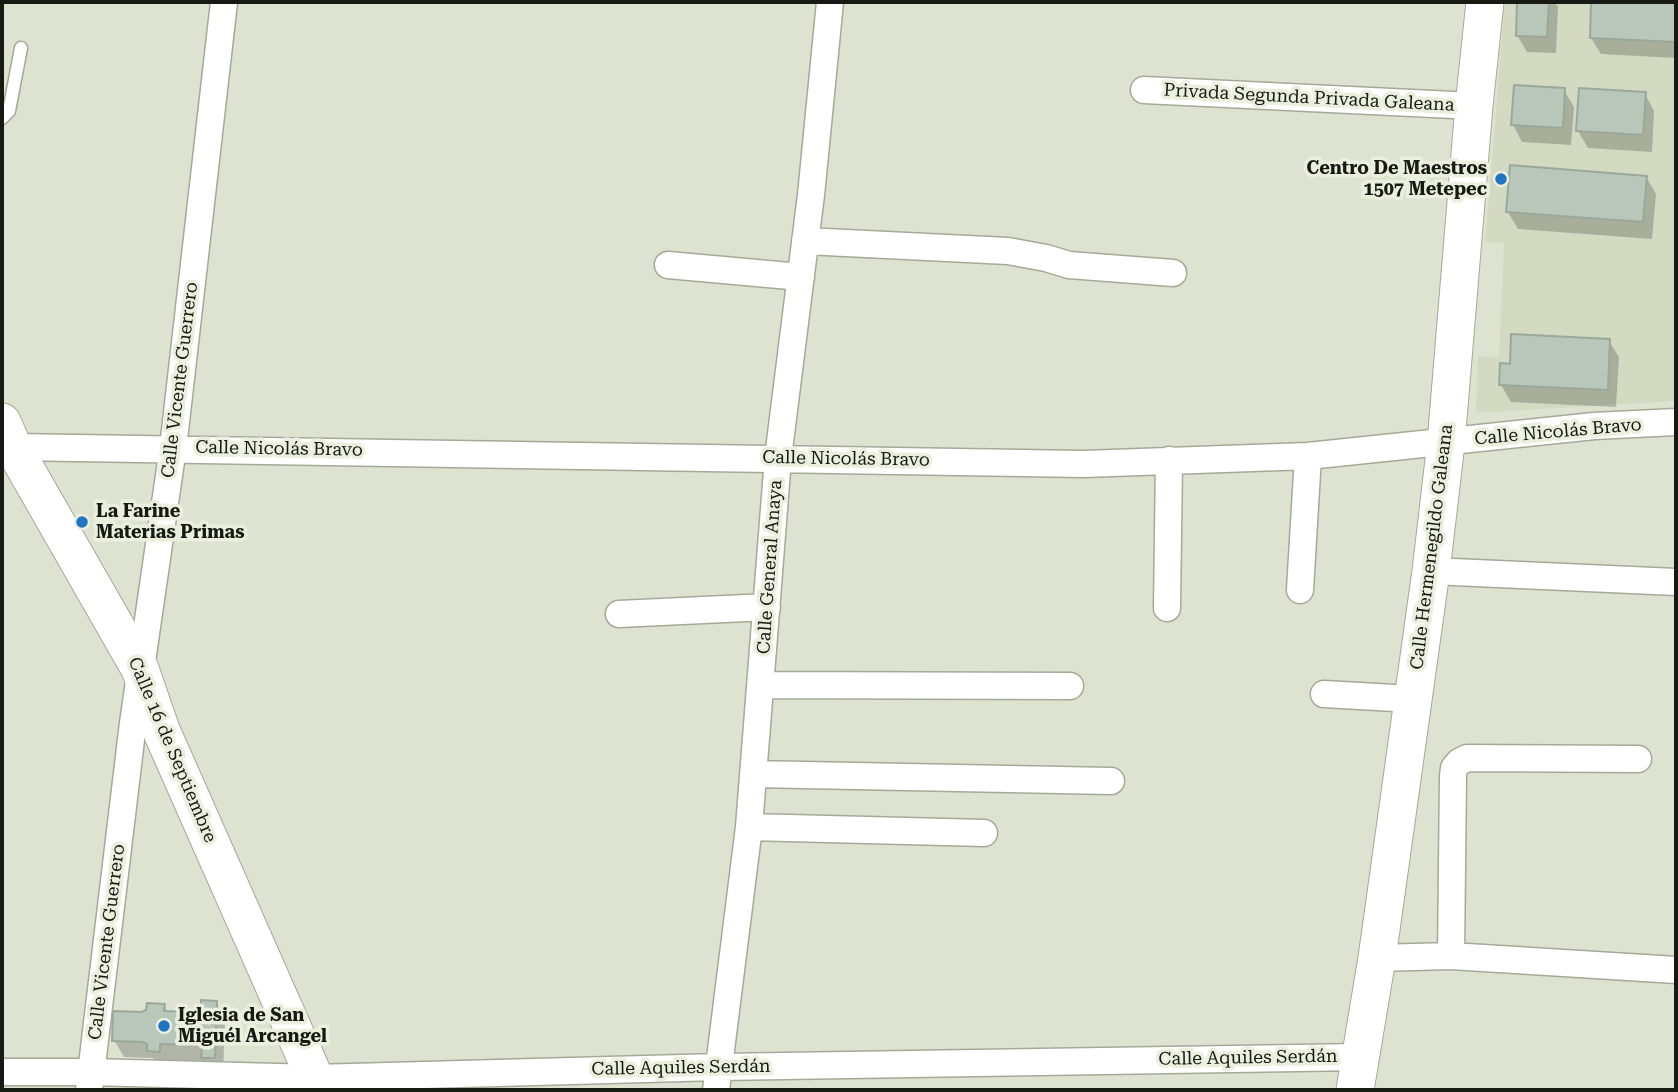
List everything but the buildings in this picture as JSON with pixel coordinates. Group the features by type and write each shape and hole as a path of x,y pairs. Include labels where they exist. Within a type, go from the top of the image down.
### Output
{"street":[{"name":"Calle Vicente Guerrero","path":"90,1081 140,669 173,448 224,2"},
{"name":"Calle General Anaya","path":"717,1078 749,827 779,458 831,2"},
{"name":"Calle Hermenegildo Galeana","path":"1358,1073 1377,958 1447,443 1485,2"},
{"name":"Privada Segunda Privada Galeana","path":"1144,90 1474,106"},
{"path":"805,241 1008,251 1069,265 1172,273"},
{"path":"668,265 801,277"},
{"name":"Calle Nicolás Bravo","path":"8,434 173,448 1084,464 1308,456 1594,426 1676,422"},
{"name":"Calle 16 de Septiembre","path":"8,434 140,669 161,730 317,1084"},
{"path":"1300,590 1308,456"},
{"path":"1167,608 1169,460"},
{"path":"1431,571 1676,582"},
{"path":"619,614 767,607"},
{"path":"761,685 1070,687"},
{"path":"1324,694 1412,699"},
{"path":"1451,956 1453,776 1454,768 1459,762 1467,758 1638,759"},
{"path":"753,774 1111,780"},
{"path":"749,827 984,833"},
{"path":"1377,958 1451,956 1676,970"},
{"name":"Calle Aquiles Serdán","path":"2,1072 90,1081 317,1084 1358,1073"}],"lane":[{"path":"2,118 9,111 21,48"}],"shaded area":[{"path":"1505,2 1676,2 1676,401 1476,413 1478,356 1499,357 1504,243 1485,242"}],"place":[{"name":"Centro De Maestros 1507 Metepec","path":"1501,179"},
{"name":"La Farine Materias Primas","path":"82,522"},
{"name":"Iglesia de San Miguél Arcangel","path":"164,1026"}]}
